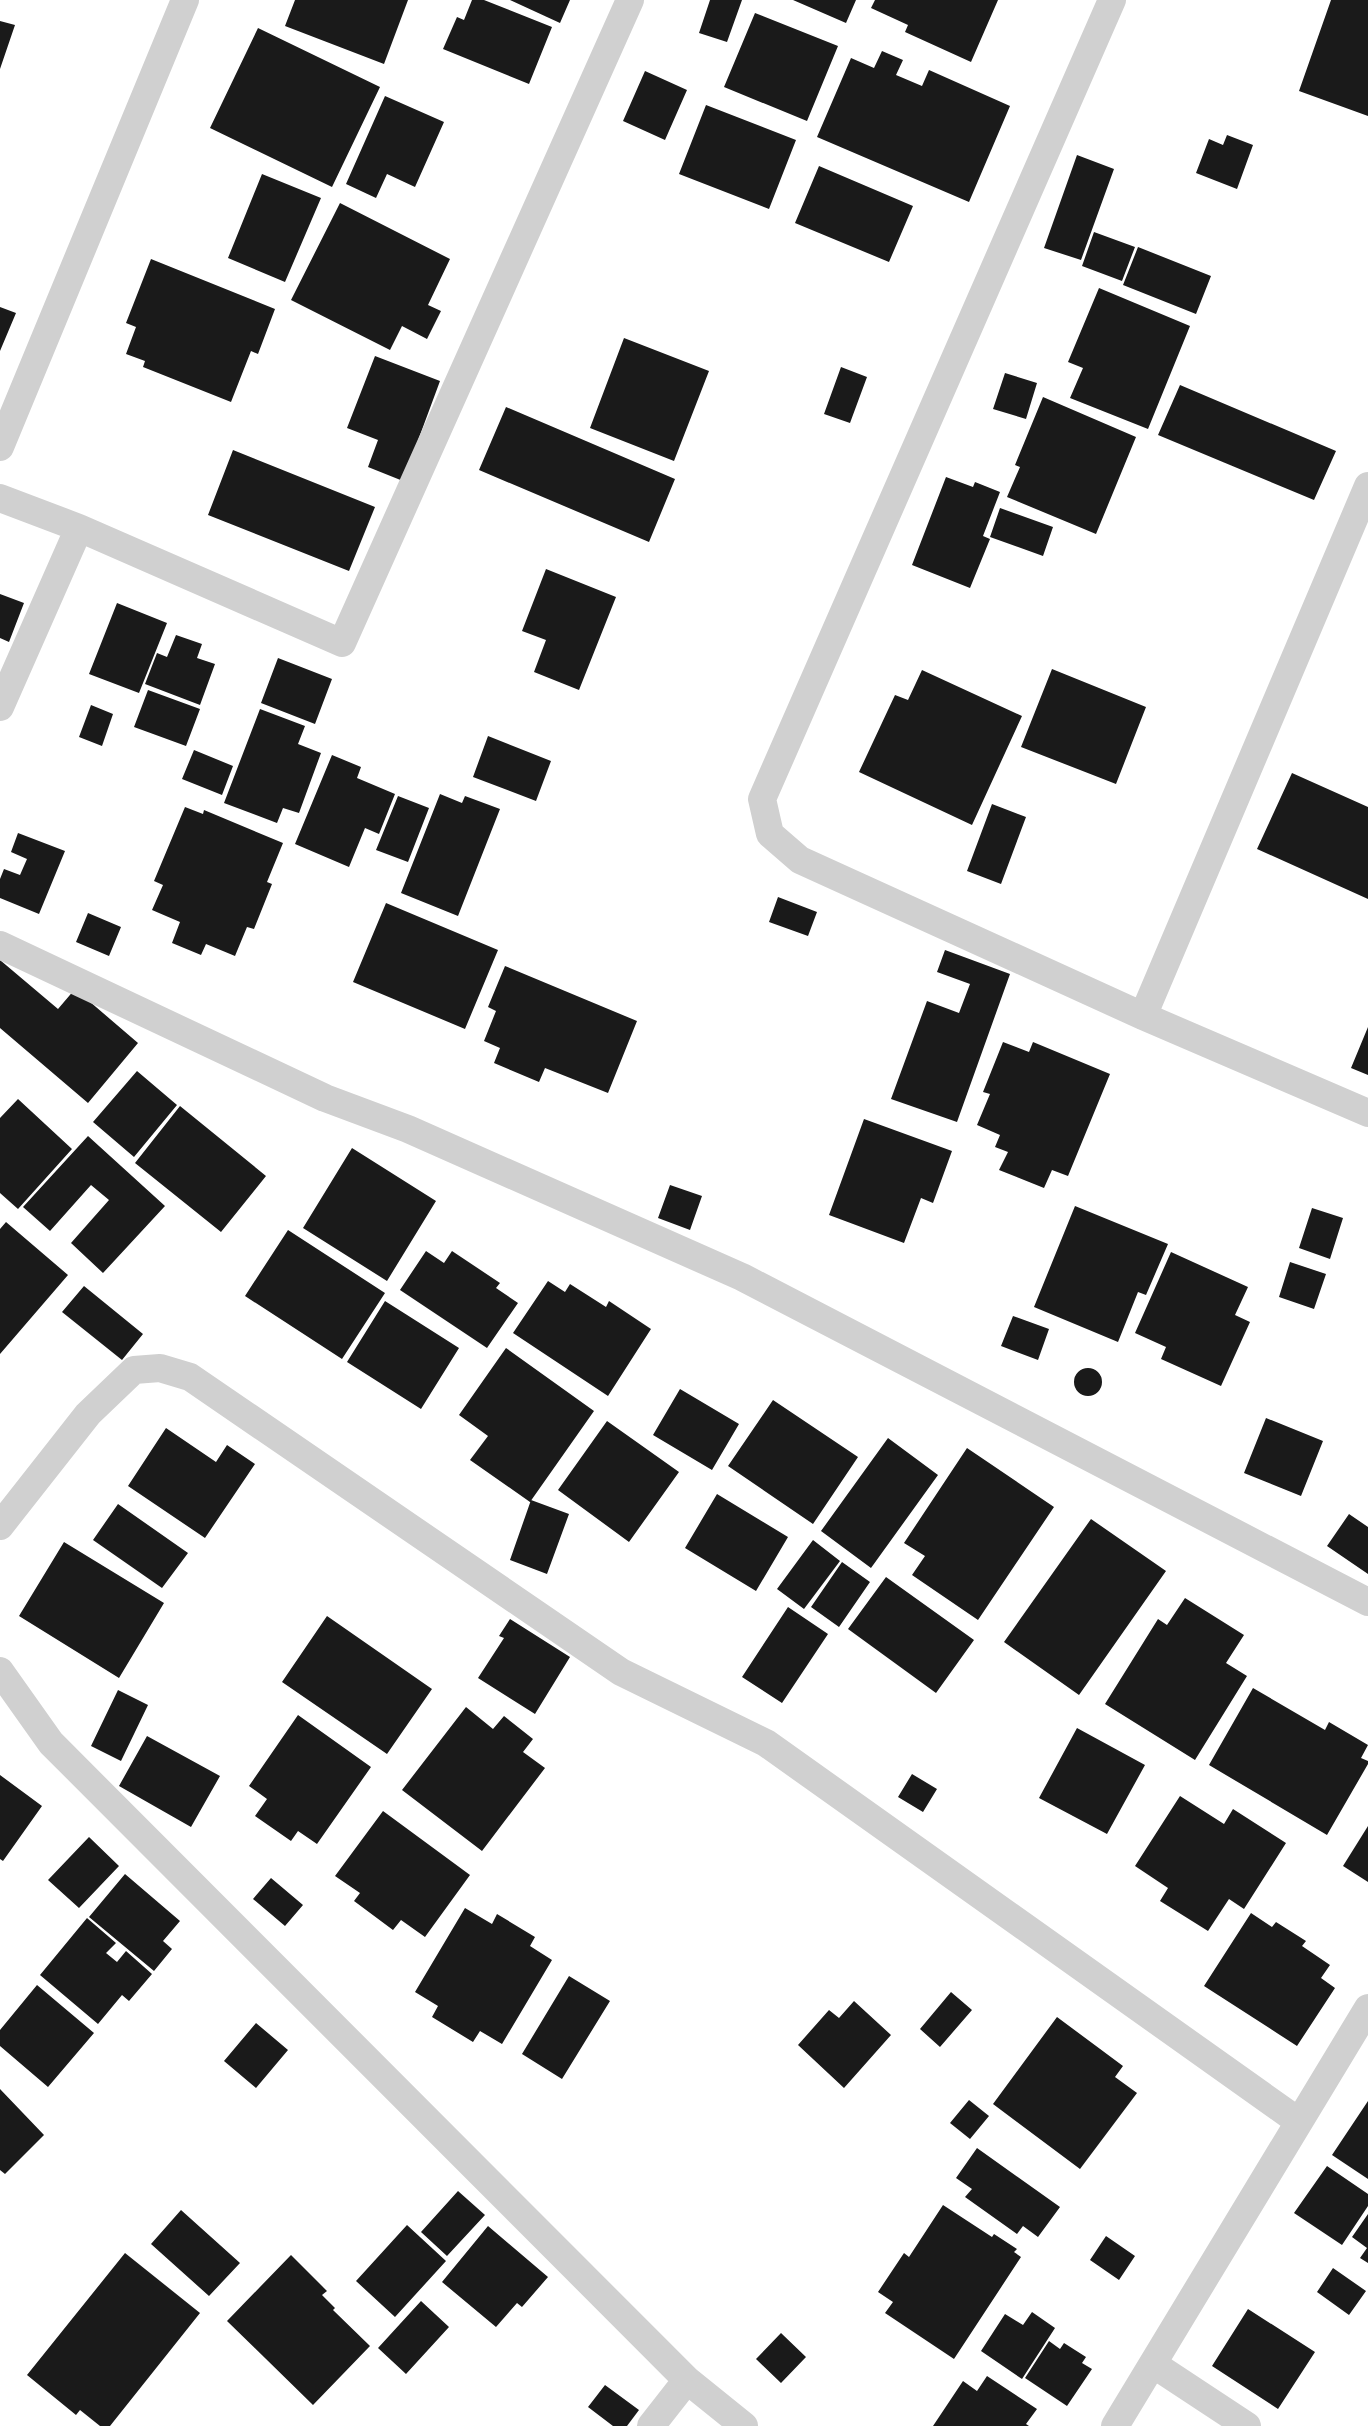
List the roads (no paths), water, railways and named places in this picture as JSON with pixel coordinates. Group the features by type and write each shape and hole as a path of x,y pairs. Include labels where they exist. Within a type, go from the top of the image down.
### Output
{"street":[{"path":"0,447 185,0"},
{"path":"0,498 79,528 342,643 630,0"},
{"path":"1112,0 762,799 770,834 800,860 1143,1016 1368,1113"},
{"path":"1143,1016 1368,486"},
{"path":"0,708 79,528"},
{"path":"0,945 325,1098 408,1129 742,1277 1368,1602"},
{"path":"0,1526 88,1414 134,1370 160,1368 190,1377 621,1672 766,1743 1298,2121"},
{"path":"0,1671 51,1743 687,2380 744,2426"},
{"path":"1115,2426 1298,2121 1366,2017"},
{"path":"1153,2364 1247,2426"},
{"path":"651,2426 687,2380"}]}
